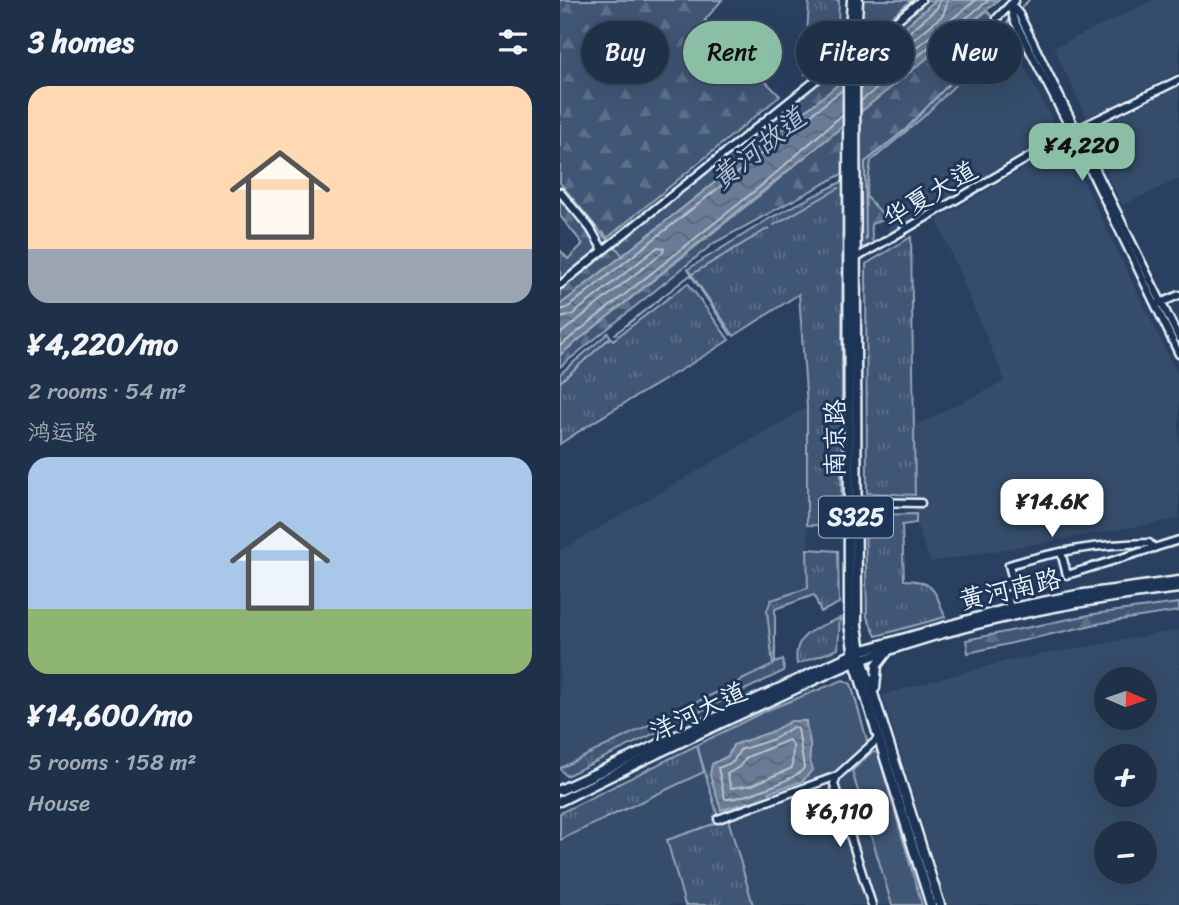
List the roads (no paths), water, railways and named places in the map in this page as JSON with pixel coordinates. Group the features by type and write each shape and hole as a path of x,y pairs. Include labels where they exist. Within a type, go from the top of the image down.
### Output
{"main road":[{"name":"南京路","path":"851,21 852,0"},
{"name":"南京路","path":"857,21 858,0"},
{"name":"南京路","path":"851,84 853,503 857,656 879,738 931,905"},
{"name":"黄河南路","path":"857,656 1010,609 1077,595 1179,581"},
{"name":"黄河南路","path":"857,656 888,650 1011,615 1077,602 1179,588"},
{"path":"888,650 877,665 874,679 889,745"},
{"name":"南京路","path":"857,656 889,745 940,905"},
{"name":"洋河大道","path":"560,790 857,656"},
{"name":"洋河大道","path":"560,801 857,656"}],"street":[{"path":"896,21 921,0"},
{"path":"997,18 1013,2 1159,304 1179,354"},
{"name":"华夏大道","path":"852,261 1075,130 1179,80"},
{"path":"560,285 811,84"},
{"path":"560,192 590,228 603,250"},
{"path":"1159,304 1179,295"},
{"path":"1159,304 1179,338"},
{"path":"853,503 920,503"},
{"path":"1060,552 1067,575 1179,540"},
{"path":"1010,609 1007,595 1016,592 1009,565 1060,552 1121,544 1149,543 1154,548"},
{"path":"718,819 837,776 879,738"},
{"path":"837,776 834,784 872,905"},
{"path":"824,781 834,784"}],"water":[{"path":"936,0 999,0 973,21 928,21 928,57 914,69 914,21 912,21"},
{"path":"838,84 895,84 560,355 560,305"},
{"path":"791,721 806,721 813,769 803,781 770,792 771,796 721,810 710,775 712,764 728,756 733,745 771,732"}],"waterway":[{"path":"1019,10 1029,0"},
{"path":"866,240 865,162 906,129 1010,20"},
{"path":"774,225 839,188"},
{"path":"615,334 689,276 769,228"},
{"path":"603,232 609,240"},
{"path":"615,246 623,256"},
{"path":"691,275 731,335"},
{"path":"560,382 611,337"}],"water label":[{"name":"黄河故道","path":"758,148"}]}
